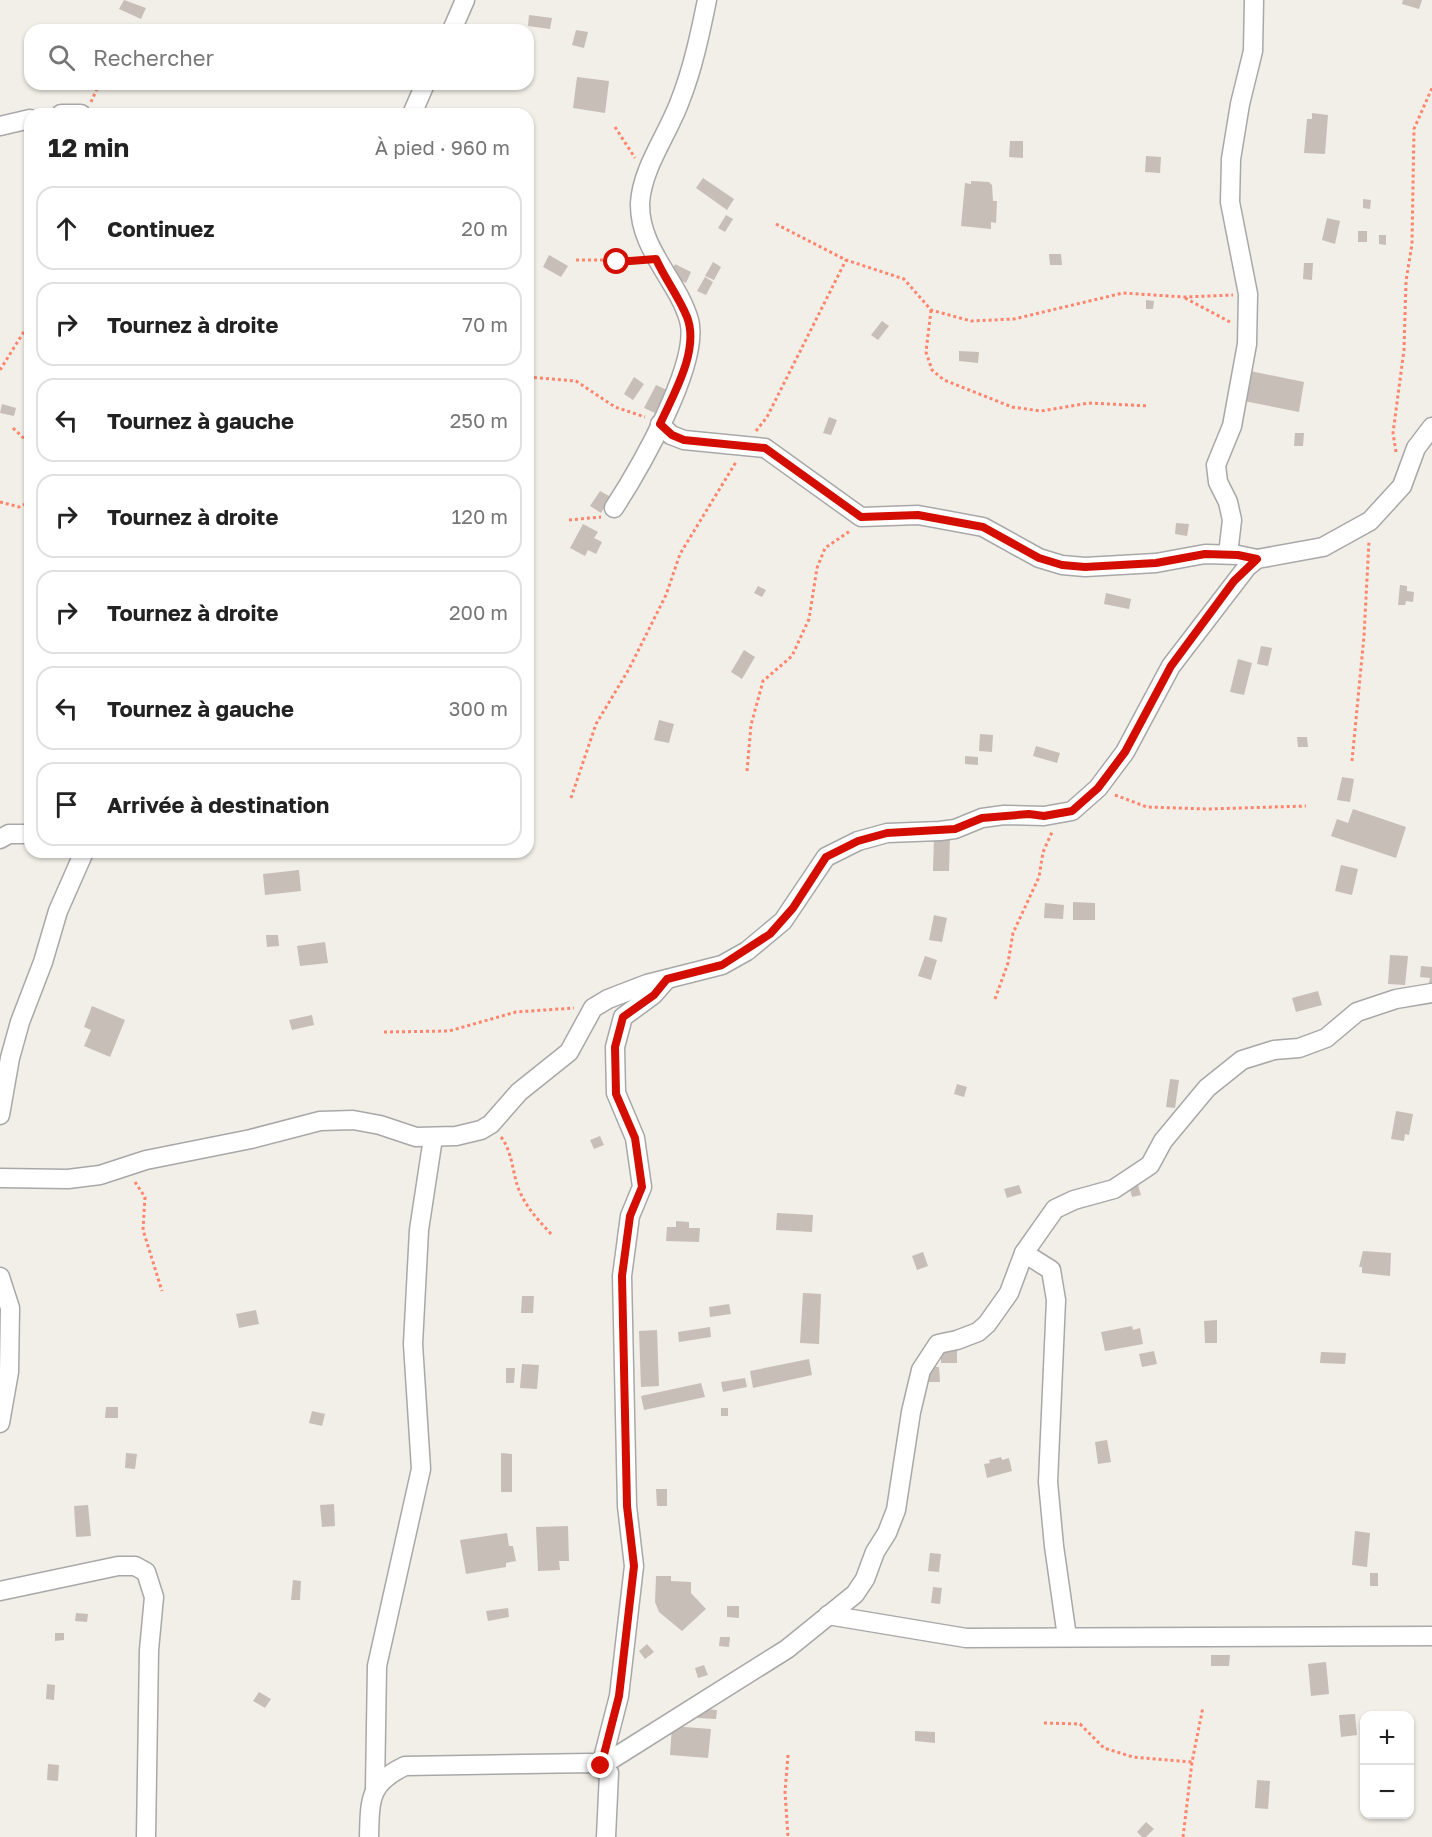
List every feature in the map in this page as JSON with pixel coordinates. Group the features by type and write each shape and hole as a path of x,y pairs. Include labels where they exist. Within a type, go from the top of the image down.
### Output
{"street":[{"path":"455,24 465,0"},
{"path":"614,508 647,454 686,361 690,334 688,320 641,225 640,201 645,179 681,101 696,55 707,0"},
{"path":"1228,554 1232,520 1228,502 1218,482 1216,465 1232,426 1247,344 1248,294 1230,202 1232,159 1240,104 1253,51 1254,0"},
{"path":"415,108 422,90"},
{"path":"0,126 24,120"},
{"path":"660,424 672,435 684,440 765,448 785,460 841,505 861,517 918,515 983,527 1039,558 1062,565 1085,567 1156,563 1205,554 1228,554 1257,559 1323,547 1370,521 1401,486 1416,448 1432,427"},
{"path":"0,1178 68,1179 100,1175 124,1166 320,1121 353,1120 380,1125 416,1137 433,1138 474,1132 491,1124 519,1092 569,1052 593,1008 608,999 667,979 722,965 747,951 783,921 826,857 858,841 887,833 955,829 982,818 1004,815 1059,814 1072,811 1098,788 1125,752 1171,666 1234,581 1257,559"},
{"path":"0,839 9,834 24,834"},
{"path":"0,1115 10,1058 20,1022 78,858"},
{"path":"601,1766 619,1696 634,1566 627,1495 622,1276 630,1216 642,1187 635,1138 616,1094 615,1047 623,1017 654,995 667,979"},
{"path":"601,1766 778,1655 855,1594 865,1580 875,1552 887,1533 896,1510 911,1412 921,1370 933,1349 943,1341 957,1340 978,1332 987,1324 1009,1293 1024,1253 1055,1209 1074,1200 1114,1190 1150,1165 1163,1141 1207,1088 1242,1060 1274,1050 1299,1048 1326,1038 1357,1012 1396,999 1432,993"},
{"path":"369,1837 369,1813 375,1789 377,1666 421,1469 413,1344 419,1230 433,1138"},
{"path":"1024,1253 1051,1270 1056,1300 1048,1482 1054,1546 1067,1637"},
{"path":"0,1277 10,1308 9,1372 0,1423"},
{"path":"0,1591 118,1566 135,1566 146,1572 154,1597 149,1662 146,1837"},
{"path":"828,1615 966,1638 1432,1636"},
{"path":"375,1789 385,1775 405,1766 591,1763 601,1766 609,1773 606,1837"}],"path":[{"path":"1396,454 1393,433 1404,350 1406,281 1412,244 1414,129 1432,88"},
{"path":"615,127 633,153 645,179"},
{"path":"776,224 846,260 904,279 931,310 971,321 1014,319 1123,293 1184,297 1248,294"},
{"path":"576,260 617,262 656,259"},
{"path":"571,798 596,724 629,669 666,595 680,554 746,445 766,417 846,260"},
{"path":"1184,297 1229,321 1247,344"},
{"path":"931,310 926,352 932,370 944,380 1012,407 1041,411 1089,403 1149,406"},
{"path":"0,370 24,332"},
{"path":"534,377 576,381 615,407 660,424"},
{"path":"13,428 24,438"},
{"path":"0,502 19,507 24,505"},
{"path":"570,520 608,516 614,508"},
{"path":"747,771 751,725 763,681 792,656 809,619 817,568 825,548 848,533 861,517"},
{"path":"1352,761 1364,636 1370,521"},
{"path":"1098,788 1147,807 1208,809 1306,806"},
{"path":"994,999 1008,963 1013,933 1039,877 1043,852 1059,814"},
{"path":"384,1032 449,1031 516,1012 593,1008"},
{"path":"491,1124 508,1146 519,1189 530,1211 553,1236"},
{"path":"124,1166 145,1197 143,1230 162,1291"},
{"path":"1184,1837 1192,1762 1203,1707"},
{"path":"1044,1723 1080,1724 1104,1748 1133,1757 1192,1762"},
{"path":"788,1755 785,1792 788,1837"}],"building":[{"path":"124,0 146,8 141,19 119,9"},
{"path":"1403,0 1422,0 1419,9 1402,4"},
{"path":"529,15 552,18 550,29 528,24"},
{"path":"576,30 588,32 584,48 572,45"},
{"path":"577,77 609,81 605,113 573,108"},
{"path":"1312,113 1328,115 1325,154 1304,153 1307,119 1312,119"},
{"path":"1010,141 1023,141 1023,158 1009,157"},
{"path":"1146,156 1161,157 1160,173 1145,172"},
{"path":"703,178 734,199 727,210 696,188"},
{"path":"971,181 989,182 992,185 993,201 997,201 996,223 991,222 991,229 961,226 965,183 971,184"},
{"path":"1363,199 1371,200 1370,209 1363,208"},
{"path":"726,215 733,219 725,232 718,228"},
{"path":"1327,218 1340,221 1335,244 1322,240"},
{"path":"1358,231 1367,231 1367,242 1358,242"},
{"path":"1379,235 1386,235 1386,245 1379,244"},
{"path":"1049,254 1061,254 1062,265 1050,265"},
{"path":"549,255 568,266 561,277 543,267"},
{"path":"713,262 721,267 714,280 705,276"},
{"path":"1304,263 1313,263 1312,280 1303,279"},
{"path":"675,264 691,272 686,283 670,275"},
{"path":"705,277 713,282 706,295 697,291"},
{"path":"1146,300 1154,301 1153,309 1146,309"},
{"path":"882,321 889,326 878,340 871,335"},
{"path":"959,351 979,352 978,363 959,361"},
{"path":"1250,371 1304,382 1299,412 1244,401"},
{"path":"634,377 644,384 633,400 624,394"},
{"path":"656,385 667,390 655,413 644,408"},
{"path":"2,404 16,408 14,416 0,413"},
{"path":"829,417 837,420 831,435 823,433"},
{"path":"1295,433 1304,433 1303,446 1294,446"},
{"path":"600,491 611,497 601,513 590,506"},
{"path":"1176,523 1189,524 1187,536 1175,534"},
{"path":"583,524 598,532 594,538 602,542 596,554 588,550 585,556 570,548"},
{"path":"1400,585 1407,586 1407,591 1414,592 1413,602 1406,601 1405,605 1398,605"},
{"path":"758,586 766,590 762,597 754,593"},
{"path":"1106,593 1131,599 1129,609 1104,604"},
{"path":"1261,646 1272,648 1268,666 1257,664"},
{"path":"744,650 755,657 742,679 731,672"},
{"path":"1238,659 1252,663 1244,695 1230,692"},
{"path":"659,720 674,724 669,743 654,740"},
{"path":"980,734 993,735 992,752 979,751"},
{"path":"1297,737 1307,737 1308,747 1298,747"},
{"path":"1036,746 1060,753 1057,763 1033,756"},
{"path":"965,756 978,757 978,765 965,764"},
{"path":"1342,777 1354,779 1350,802 1337,800"},
{"path":"1353,809 1406,827 1396,858 1331,836 1337,819 1348,823"},
{"path":"934,836 950,837 949,871 933,871"},
{"path":"1341,865 1358,869 1352,895 1335,891"},
{"path":"299,870 301,891 265,895 263,874"},
{"path":"1073,902 1095,903 1095,920 1073,920"},
{"path":"1045,903 1064,905 1063,919 1044,918"},
{"path":"934,915 947,918 942,942 929,940"},
{"path":"266,935 278,935 279,946 267,947"},
{"path":"325,942 328,963 300,966 297,946"},
{"path":"1390,955 1408,956 1405,985 1388,984"},
{"path":"925,956 937,960 931,980 918,976"},
{"path":"1421,966 1432,967 1432,983 1429,983 1430,978 1420,977"},
{"path":"1318,991 1322,1005 1296,1012 1292,998"},
{"path":"92,1006 125,1020 110,1057 84,1046 91,1030 84,1027"},
{"path":"312,1015 314,1025 292,1030 289,1020"},
{"path":"1170,1079 1179,1080 1175,1108 1166,1107"},
{"path":"957,1084 967,1087 964,1097 954,1094"},
{"path":"1396,1111 1413,1114 1409,1135 1405,1134 1404,1141 1391,1139"},
{"path":"600,1136 604,1145 594,1149 590,1140"},
{"path":"1136,1179 1141,1195 1132,1197 1128,1181"},
{"path":"1019,1185 1022,1193 1007,1198 1004,1189"},
{"path":"777,1213 813,1215 812,1232 776,1230"},
{"path":"676,1221 689,1222 689,1228 700,1228 699,1242 666,1241 667,1227 676,1227"},
{"path":"1363,1251 1391,1253 1390,1276 1362,1273 1362,1267 1359,1267"},
{"path":"923,1252 928,1266 917,1270 912,1256"},
{"path":"803,1293 821,1294 819,1344 800,1343"},
{"path":"522,1296 534,1296 533,1313 521,1313"},
{"path":"729,1304 731,1314 710,1317 709,1307"},
{"path":"256,1310 259,1324 239,1328 236,1314"},
{"path":"1217,1320 1217,1343 1205,1343 1204,1321"},
{"path":"1132,1326 1133,1330 1140,1328 1143,1344 1105,1351 1101,1332"},
{"path":"710,1327 711,1337 679,1342 678,1332"},
{"path":"657,1330 659,1386 641,1387 639,1331"},
{"path":"957,1344 957,1363 941,1363 941,1345"},
{"path":"1154,1351 1157,1364 1142,1367 1139,1354"},
{"path":"1321,1352 1346,1353 1345,1364 1320,1363"},
{"path":"809,1359 812,1375 753,1388 750,1371"},
{"path":"522,1364 539,1365 537,1389 520,1388"},
{"path":"927,1367 939,1367 940,1382 927,1382"},
{"path":"506,1368 515,1368 514,1383 506,1383"},
{"path":"745,1378 747,1387 723,1392 721,1382"},
{"path":"701,1383 705,1397 644,1410 641,1396"},
{"path":"106,1407 118,1407 118,1418 105,1418"},
{"path":"721,1408 728,1408 728,1416 721,1416"},
{"path":"312,1411 325,1414 322,1426 309,1423"},
{"path":"1107,1440 1111,1462 1098,1464 1095,1442"},
{"path":"126,1453 137,1454 135,1469 125,1468"},
{"path":"501,1453 512,1454 512,1492 501,1492"},
{"path":"1001,1457 1002,1460 1009,1458 1012,1471 987,1478 984,1464"},
{"path":"656,1489 667,1489 667,1506 657,1506"},
{"path":"334,1504 335,1526 322,1527 320,1505"},
{"path":"88,1505 91,1536 76,1537 74,1506"},
{"path":"568,1526 569,1561 559,1561 560,1570 538,1571 536,1527"},
{"path":"1355,1531 1370,1533 1367,1567 1352,1565"},
{"path":"507,1533 509,1546 513,1546 516,1561 506,1563 506,1567 466,1574 460,1540"},
{"path":"930,1553 941,1554 939,1572 928,1571"},
{"path":"1370,1573 1378,1573 1378,1586 1370,1586"},
{"path":"656,1576 671,1576 671,1581 691,1582 691,1593 706,1609 682,1631 659,1612 655,1602"},
{"path":"293,1580 301,1581 300,1600 291,1600"},
{"path":"933,1587 942,1588 940,1604 931,1603"},
{"path":"727,1606 739,1606 739,1618 727,1617"},
{"path":"508,1608 509,1617 488,1621 486,1611"},
{"path":"76,1613 88,1614 87,1622 75,1621"},
{"path":"55,1633 64,1633 64,1640 55,1641"},
{"path":"720,1637 730,1637 729,1647 719,1646"},
{"path":"647,1644 654,1652 645,1659 639,1651"},
{"path":"1211,1655 1230,1655 1229,1666 1211,1666"},
{"path":"1326,1662 1329,1694 1311,1696 1308,1664"},
{"path":"704,1665 708,1675 698,1678 695,1668"},
{"path":"47,1684 55,1685 54,1700 46,1699"},
{"path":"259,1692 271,1699 265,1708 253,1701"},
{"path":"697,1708 717,1710 716,1719 697,1718"},
{"path":"1355,1714 1357,1735 1341,1737 1339,1715"},
{"path":"672,1726 711,1729 708,1758 670,1755"},
{"path":"915,1731 935,1732 935,1743 915,1741"},
{"path":"48,1764 59,1765 58,1781 47,1780"},
{"path":"1257,1780 1270,1781 1268,1809 1255,1808"},
{"path":"1146,1822 1154,1829 1146,1837 1142,1837 1137,1832"}],"route":[{"path":"601,1766 619,1696 634,1566 627,1506 622,1385 622,1276 630,1216 642,1187 635,1138 616,1094 615,1047 623,1017 654,995 667,979 722,965 747,951 770,934 793,908 826,857 858,841 887,833 955,829 982,818 1029,814 1044,816 1072,811 1098,788 1125,752 1171,666 1234,581 1257,559 1228,554 1205,554 1156,563 1085,567 1062,565 1039,558 983,527 918,515 861,517 841,505 785,460 765,448 684,440 672,435 660,424 686,361 690,334 688,320 656,259 617,262"}]}
